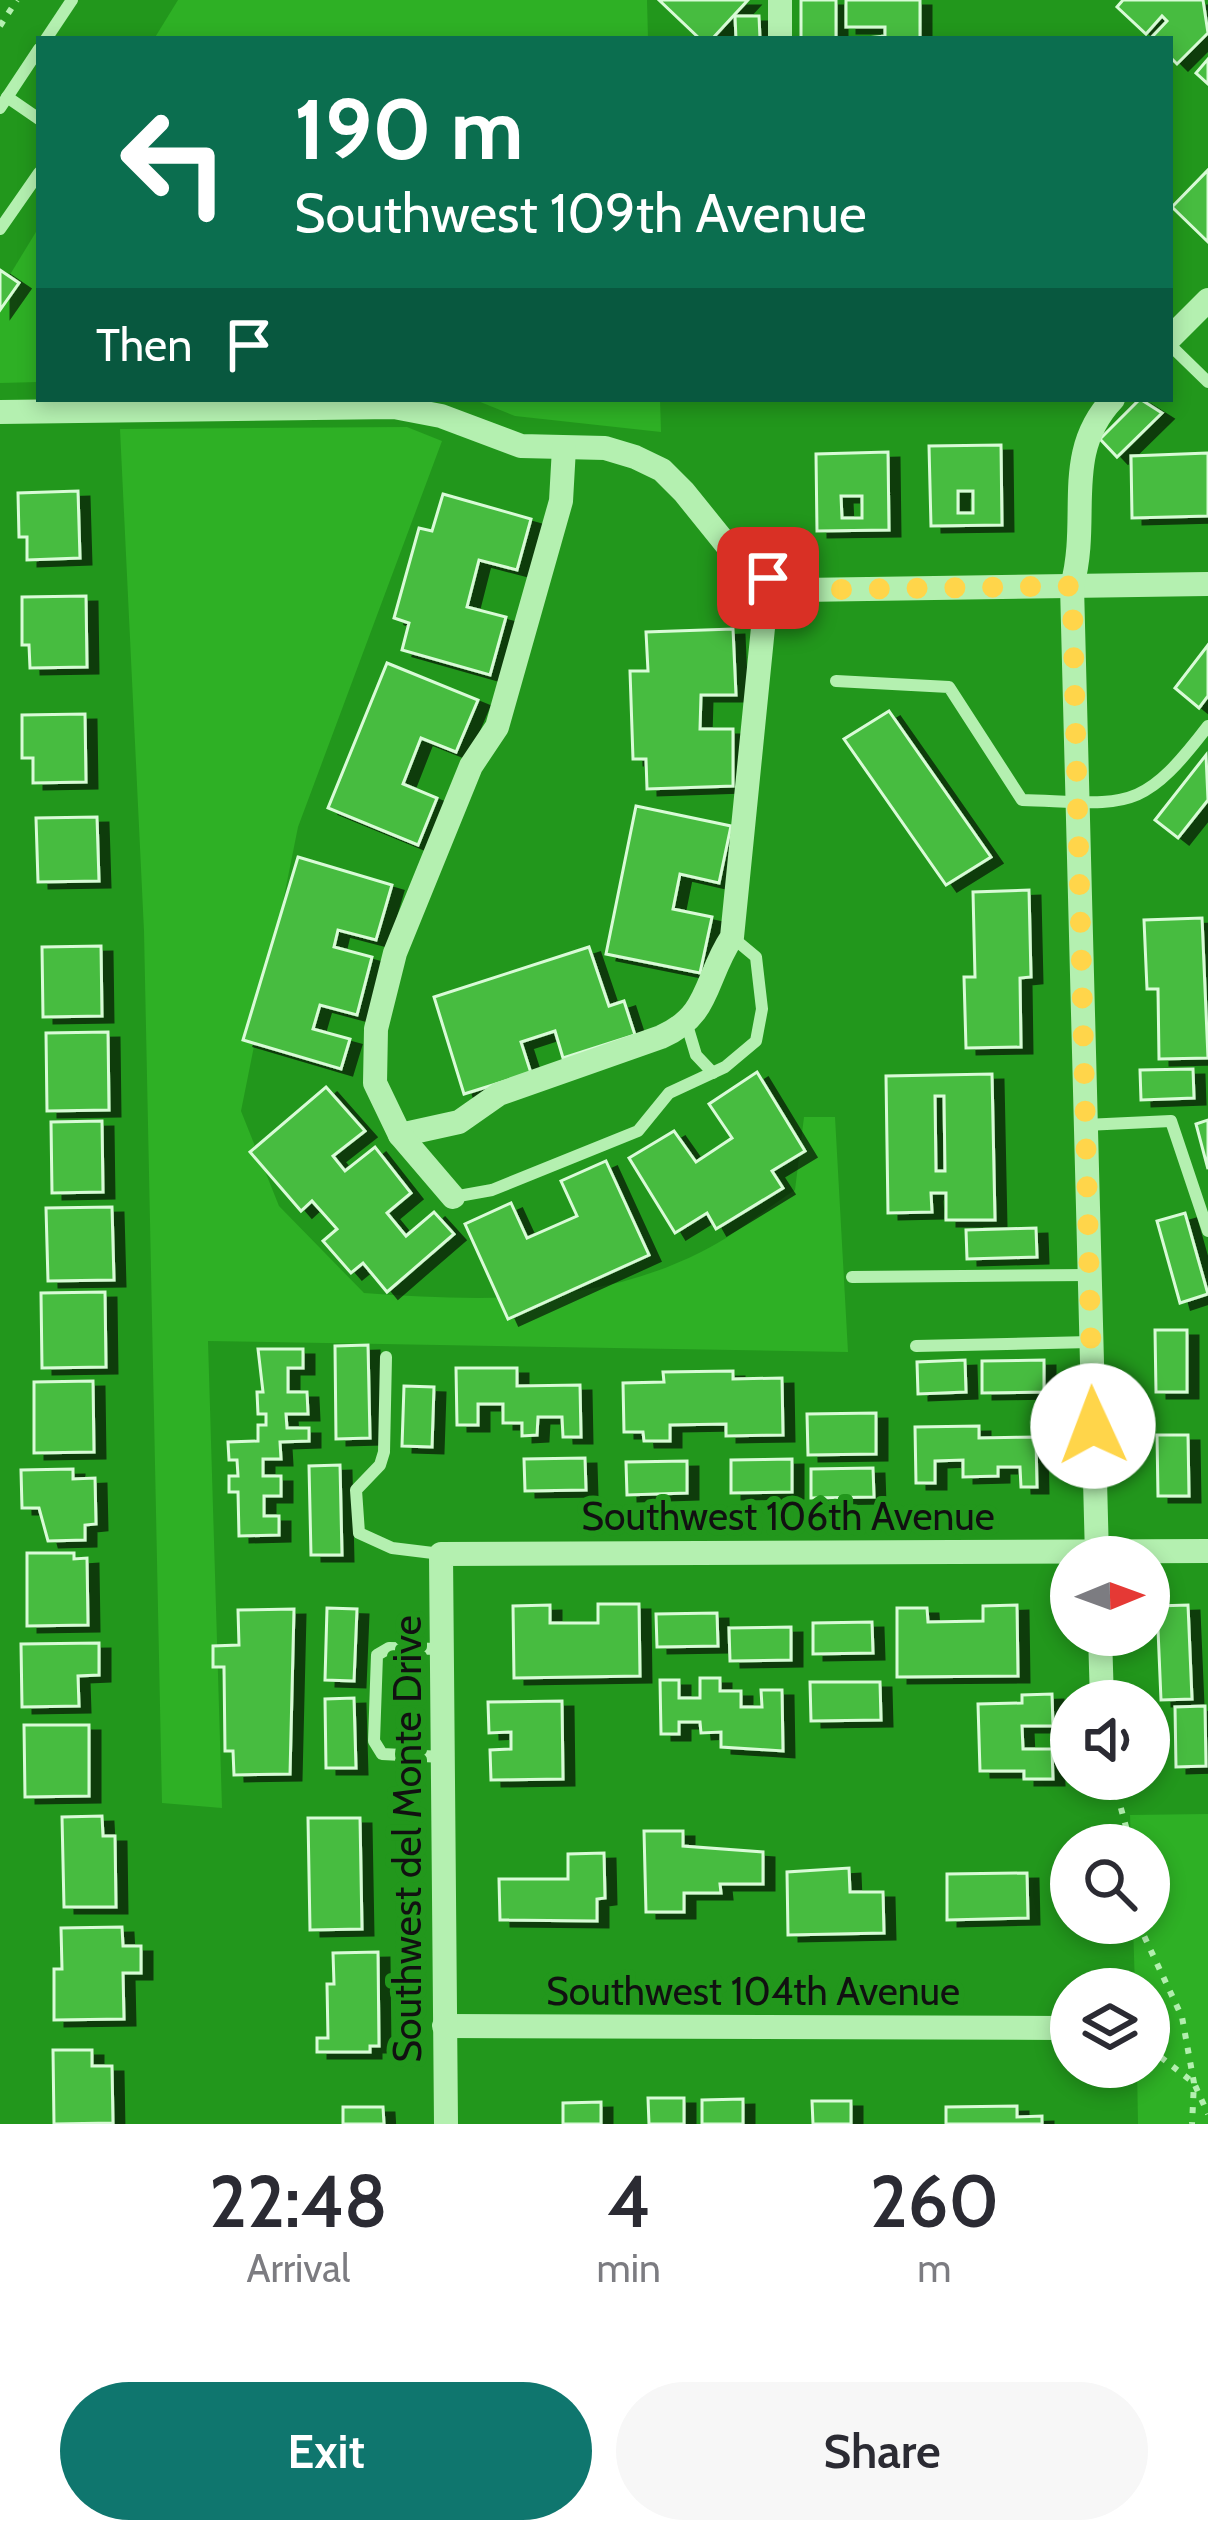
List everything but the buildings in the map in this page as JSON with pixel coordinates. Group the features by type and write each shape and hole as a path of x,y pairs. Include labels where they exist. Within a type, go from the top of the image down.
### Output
{"street":[{"path":"779,0 780,36"},
{"path":"1173,339 1208,300"},
{"path":"1096,1536 1072,586 1082,549 1081,461 1089,424 1110,402"},
{"path":"0,412 394,407 440,416 521,446 605,448 662,470 738,560 801,590 1208,584"},
{"path":"453,1197 400,1136 375,1083 376,1029 395,953 471,766 497,727 561,501 564,448"},
{"path":"400,1136 459,1122 499,1094 687,1025 732,938 768,578"},
{"name":"Southwest 106th Avenue","path":"1170,1552 1208,1551"},
{"name":"Southwest 106th Avenue","path":"441,1554 1050,1554"},
{"name":"Southwest del Monte Drive","path":"441,1554 446,2124"},
{"name":"Southwest 104th Avenue","path":"444,2026 1050,2028"}],"lane":[{"path":"48,36 72,0"},
{"path":"36,54 4,103 36,118"},
{"path":"0,229 36,177"},
{"path":"1173,345 1208,382"},
{"path":"836,681 949,688 1022,800 1125,802 1158,787 1208,726"},
{"path":"453,1197 492,1190 638,1131 669,1093 713,1073 756,1041 762,1009 756,957 732,938"},
{"path":"687,1025 696,1055 713,1073"},
{"path":"1085,1124 1171,1121 1208,1231"},
{"path":"852,1277 1089,1276"},
{"path":"916,1346 1091,1342"},
{"path":"386,1357 384,1451 380,1465 356,1490 359,1533 392,1548 441,1554"},
{"path":"442,1649 389,1648 377,1655 374,1741 382,1754 443,1757"}],"path":[{"path":"0,26 17,0"},
{"path":"1148,1944 1178,2003 1194,2083 1208,2114"},
{"path":"1170,2064 1194,2083"},
{"path":"1192,2124 1194,2083"}],"green space":[{"path":"178,0 647,0 648,36 156,36"},
{"path":"36,232 36,382 0,383 0,291"},
{"path":"480,402 660,402 661,432 515,416"},
{"path":"407,427 442,441 298,827 241,1111 279,1206 364,1293 494,1298 578,1291 661,1270 737,1231 795,1190 804,1117 835,1117 848,1352 208,1341 222,1808 162,1803 144,931 120,429"},
{"path":"1208,1814 1208,2124 1138,2124 1137,2088 1170,2088 1170,1968 1134,1968 1134,1944 1170,1944 1170,1824 1130,1824 1130,1815"}],"route":[{"path":"768,578 801,590 1072,586 1093,1426"}]}
